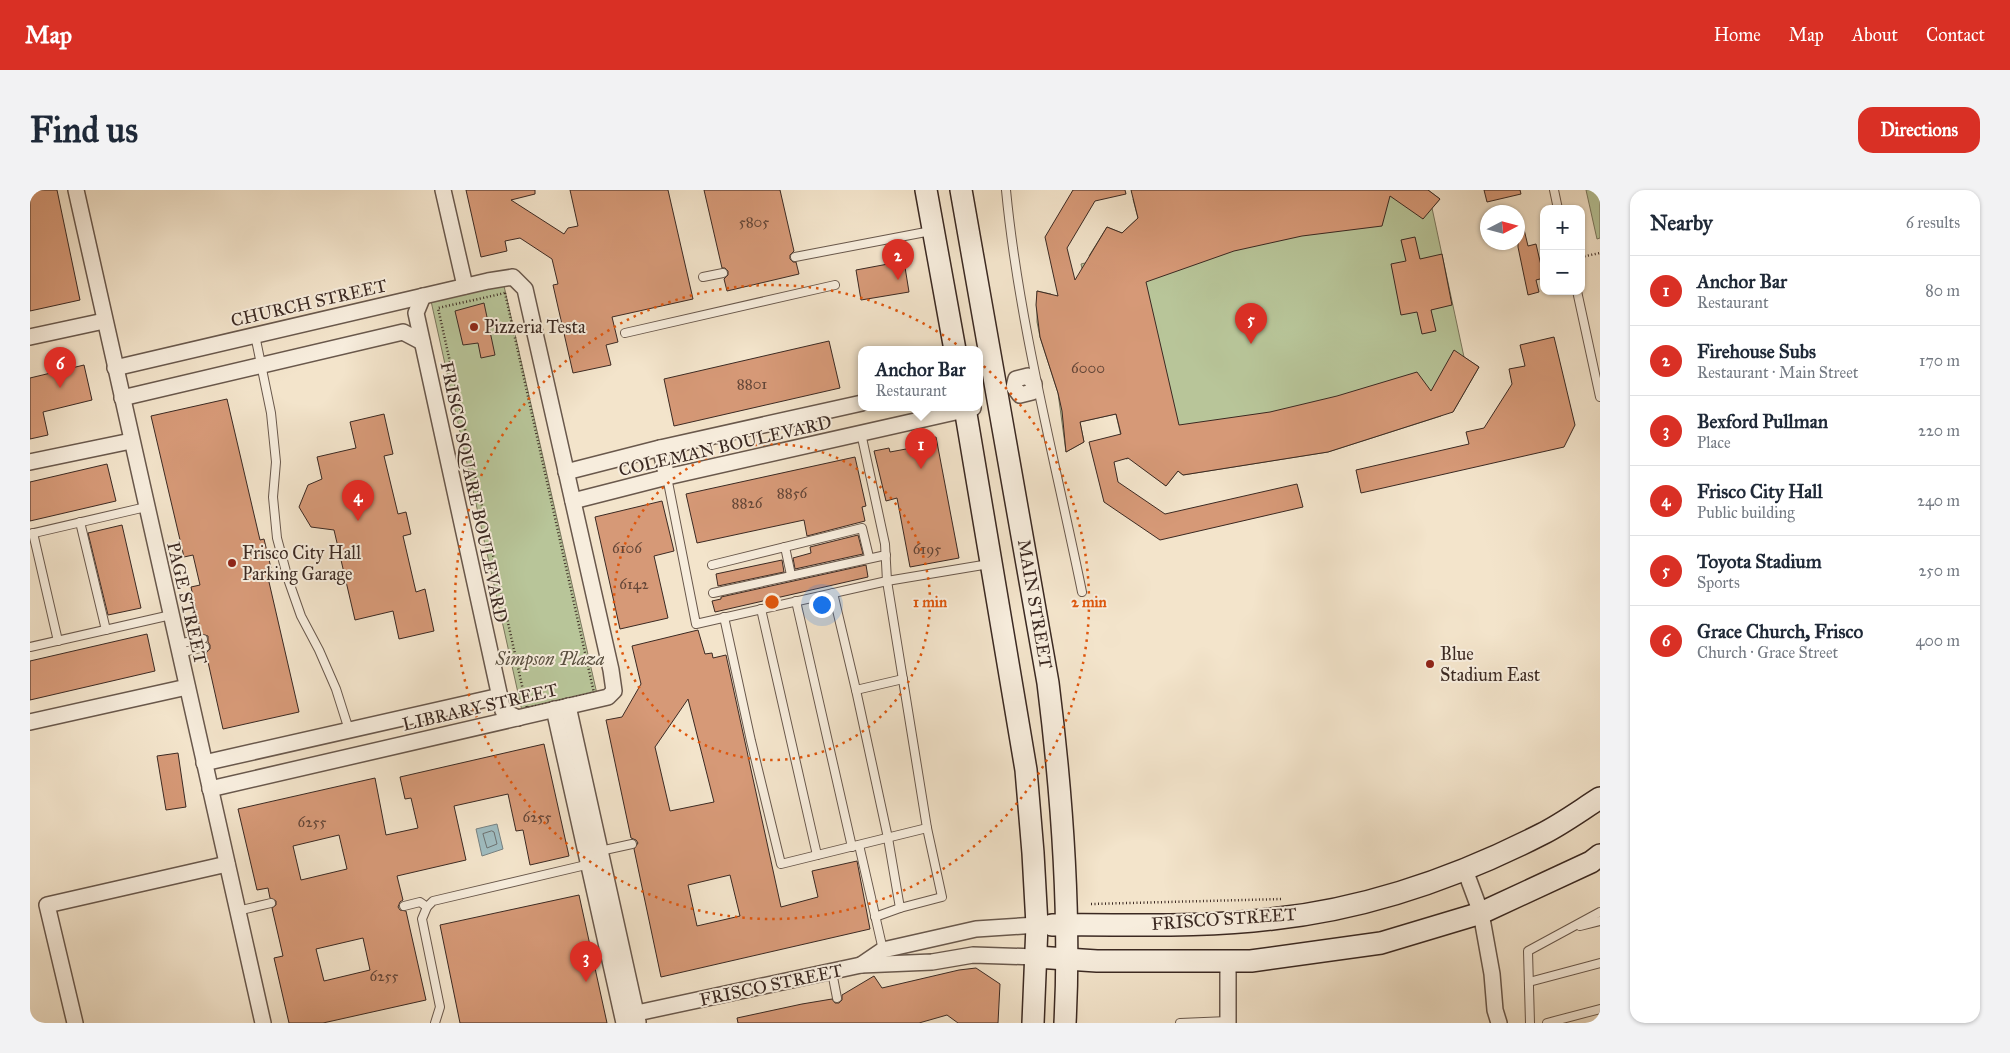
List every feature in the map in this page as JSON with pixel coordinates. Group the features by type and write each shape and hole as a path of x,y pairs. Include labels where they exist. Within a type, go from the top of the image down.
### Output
{"main road":[{"path":"926,190 954,346"},
{"name":"MAIN STREET","path":"961,190 979,346"},
{"name":"MAIN STREET","path":"983,378 991,563 1026,770 1033,853 1037,925 1033,1023"},
{"name":"MAIN STREET","path":"985,395 1048,683 1058,764 1067,959 1065,1023"},
{"name":"FRISCO STREET","path":"1037,925 1179,924 1272,919 1367,903 1465,870 1544,834 1600,798"},
{"name":"FRISCO STREET","path":"1036,957 1251,961 1381,942 1481,913 1591,862 1600,855"}],"street":[{"name":"PAGE STREET","path":"76,190 263,1023"},
{"path":"443,190 465,286"},
{"name":"CHURCH STREET","path":"115,368 465,286 513,277 525,289 566,472"},
{"name":"FRISCO SQUARE BOULEVARD","path":"423,296 416,313 503,711 518,718"},
{"path":"30,337 104,321"},
{"path":"122,398 403,332 422,342"},
{"name":"COLEMAN BOULEVARD","path":"985,395 1020,395 1032,392 1036,384"},
{"name":"COLEMAN BOULEVARD","path":"566,472 660,448 858,404"},
{"name":"COLEMAN BOULEVARD","path":"573,502 667,477 861,433 933,411"},
{"path":"30,462 131,441"},
{"path":"660,448 667,477"},
{"path":"566,472 573,502"},
{"name":"LIBRARY STREET","path":"210,789 608,697 614,691 573,502"},
{"path":"30,722 187,687"},
{"name":"LIBRARY STREET","path":"204,763 500,696"},
{"path":"561,708 630,1019"},
{"path":"348,730 353,756"},
{"path":"75,1023 47,905 226,864"},
{"path":"1465,870 1481,913 1492,974 1495,1019"},
{"name":"FRISCO STREET","path":"861,965 883,950 976,929 1037,925"},
{"name":"FRISCO STREET","path":"630,1019 861,965 932,962 973,955 1036,957"},
{"path":"1228,961 1228,1022"}],"lane":[{"path":"1006,190 1021,299 1036,384 1082,592"},
{"path":"1554,190 1557,205"},
{"path":"795,258 933,231"},
{"path":"703,277 723,273"},
{"path":"625,333 835,285"},
{"path":"1578,295 1600,397"},
{"path":"255,335 272,413 276,462 273,497 278,538 288,579 301,616 319,650 336,689 348,730"},
{"path":"861,433 885,544 887,581 927,828 942,897 876,916"},
{"path":"667,477 696,624 887,581 991,563"},
{"path":"58,641 31,534 146,507"},
{"path":"80,522 106,630"},
{"path":"712,565 862,528 869,558"},
{"path":"785,547 791,575"},
{"path":"713,593 886,555"},
{"path":"833,593 888,838 900,908"},
{"path":"796,601 855,846 876,916 887,965"},
{"path":"761,609 817,855"},
{"path":"30,648 171,616"},
{"path":"724,617 751,741 781,864 927,828"},
{"path":"178,649 204,643"},
{"path":"856,690 903,679"},
{"path":"435,1023 440,1007 422,919 426,908 433,901 593,858 632,844"},
{"path":"404,906 420,902 426,908"},
{"path":"237,911 271,903"},
{"path":"1530,1023 1528,951 1600,912"},
{"path":"1570,928 1600,921"},
{"path":"1529,982 1600,963"},
{"path":"832,972 837,998"},
{"path":"1547,1023 1600,1009"},
{"path":"1180,1023 1228,1022"}],"path":[{"path":"1585,256 1600,253"},
{"path":"505,293 594,693 526,708 438,308 505,293"},
{"path":"1091,904 1288,899"}],"green space":[{"path":"1162,190 1428,190 1440,199 1432,208 1464,357 1479,367 1453,412 1436,401 1441,416 1328,452 1183,475 1178,471 1166,486 1130,458 1126,459 1116,414 1080,422 1084,442 1066,452 1058,393 1037,322 1037,291 1051,294 1057,317 1091,308 1081,264 1085,263 1106,273 1104,265 1089,256 1107,227 1122,233 1138,218 1133,199"},
{"path":"1586,190 1600,190 1600,238 1597,239"},
{"name":"Simpson Plaza","path":"504,286 597,694 522,711 431,301"}],"water":[{"path":"497,824 503,849 482,856 476,829"}],"building":[{"path":"30,190 57,190 80,300 30,311"},
{"path":"466,190 535,190 535,194 511,200 564,234 568,228 578,226 570,190 668,190 693,299 612,317 618,342 606,345 611,365 573,373 553,285 558,284 552,259 520,238 505,241 507,251 481,257"},
{"path":"704,190 780,190 794,251 790,255 790,259 796,262 799,274 727,291 724,279 728,275 728,271 722,268"},
{"path":"1073,190 1125,190 1126,194 1095,201 1067,248 1075,280 1107,227 1122,233 1138,218 1131,190 1428,190 1440,199 1423,219 1390,196 1382,226 1302,236 1234,251 1146,282 1179,425 1270,412 1337,396 1417,372 1431,391 1454,350 1479,367 1453,412 1328,452 1183,475 1178,471 1166,486 1128,458 1114,462 1118,482 1165,514 1297,484 1303,507 1160,540 1104,502 1089,442 1121,434 1116,414 1080,422 1084,442 1066,452 1062,411 1040,337 1036,305 1037,291 1058,296 1045,237"},
{"path":"1484,190 1520,190 1521,194 1487,202"},
{"path":"1525,234 1528,246 1536,244 1540,261 1540,279 1536,280 1539,292 1528,295 1519,250 1525,250"},
{"path":"1415,237 1420,259 1442,254 1452,305 1431,310 1436,331 1422,334 1417,312 1401,315 1391,264 1406,261 1401,240"},
{"path":"904,261 909,292 861,300 856,270"},
{"name":"Pizzeria Testa","path":"484,303 495,355 481,358 478,343 463,345 455,311"},
{"path":"1554,337 1575,425 1564,447 1361,493 1356,470 1469,444 1466,432 1484,428 1512,384 1509,369 1525,366 1520,345"},
{"path":"829,341 840,388 674,426 664,379"},
{"path":"84,365 92,400 43,412 48,435 30,439 30,378"},
{"name":"Frisco City Hall Parking Garage","path":"227,399 260,540 264,539 271,568 266,569 299,712 223,729 206,653 210,649 208,636 201,634 191,587 200,585 193,555 184,557 151,416"},
{"path":"384,414 393,454 384,456 398,514 406,512 411,534 403,536 416,592 425,589 434,631 399,639 393,611 355,620 334,530 311,527 299,507 308,485 322,479 317,457 356,448 350,422"},
{"path":"936,437 959,558 910,567 897,498 886,501 874,451 889,448 890,452 922,446 921,440"},
{"path":"855,457 866,506 862,507 865,521 807,536 804,520 697,543 686,494"},
{"path":"107,464 116,501 30,521 30,482"},
{"path":"662,501 674,551 654,556 668,618 620,629 595,517"},
{"path":"122,525 141,608 108,615 88,533"},
{"path":"858,535 863,554 795,569 793,558 811,553 810,547"},
{"path":"782,560 784,572 718,586 716,574"},
{"path":"866,565 868,577 715,612 712,601 721,599 721,597"},
{"path":"698,630 705,654 712,653 713,658 726,655 781,907 818,897 812,871 857,861 870,929 661,977 634,849 638,843 631,838 606,720 622,717 641,684 632,646","holes":["688,699 714,802 670,811 655,747","730,875 740,916 697,926 688,885"]},
{"path":"147,634 155,671 30,700 30,661"},
{"path":"544,744 569,856 530,865 523,830 516,831 508,794 454,806 466,860 397,876 403,900 398,907 400,910 406,911 426,1000 323,1023 289,1023 274,958 283,956 272,908 276,905 276,901 270,898 268,888 257,890 238,809 375,778 386,835 418,828 411,798 405,799 400,777","holes":["339,835 347,869 301,880 293,846","363,938 370,970 324,981 316,949"]},
{"path":"178,753 186,807 166,810 157,756"},
{"path":"579,895 607,1023 460,1023 440,925"},
{"path":"976,968 1000,984 998,1023 958,1023 947,1015 919,1023 738,1023 737,1018 802,1004 832,999 835,1003 839,1003 842,1000 842,995 874,976 882,988 959,970"}],"place":[{"name":"Firehouse Subs","path":"898,280"},
{"name":"Pizzeria Testa","path":"474,327"},
{"name":"Toyota Stadium","path":"1251,344"},
{"name":"Grace Church, Frisco","path":"60,388"},
{"name":"Anchor Bar","path":"921,469"},
{"name":"Frisco City Hall","path":"358,521"},
{"name":"Frisco City Hall Parking Garage","path":"232,563"},
{"name":"Blue Stadium East","path":"1430,664"},
{"name":"Bexford Pullman","path":"586,982"}]}
